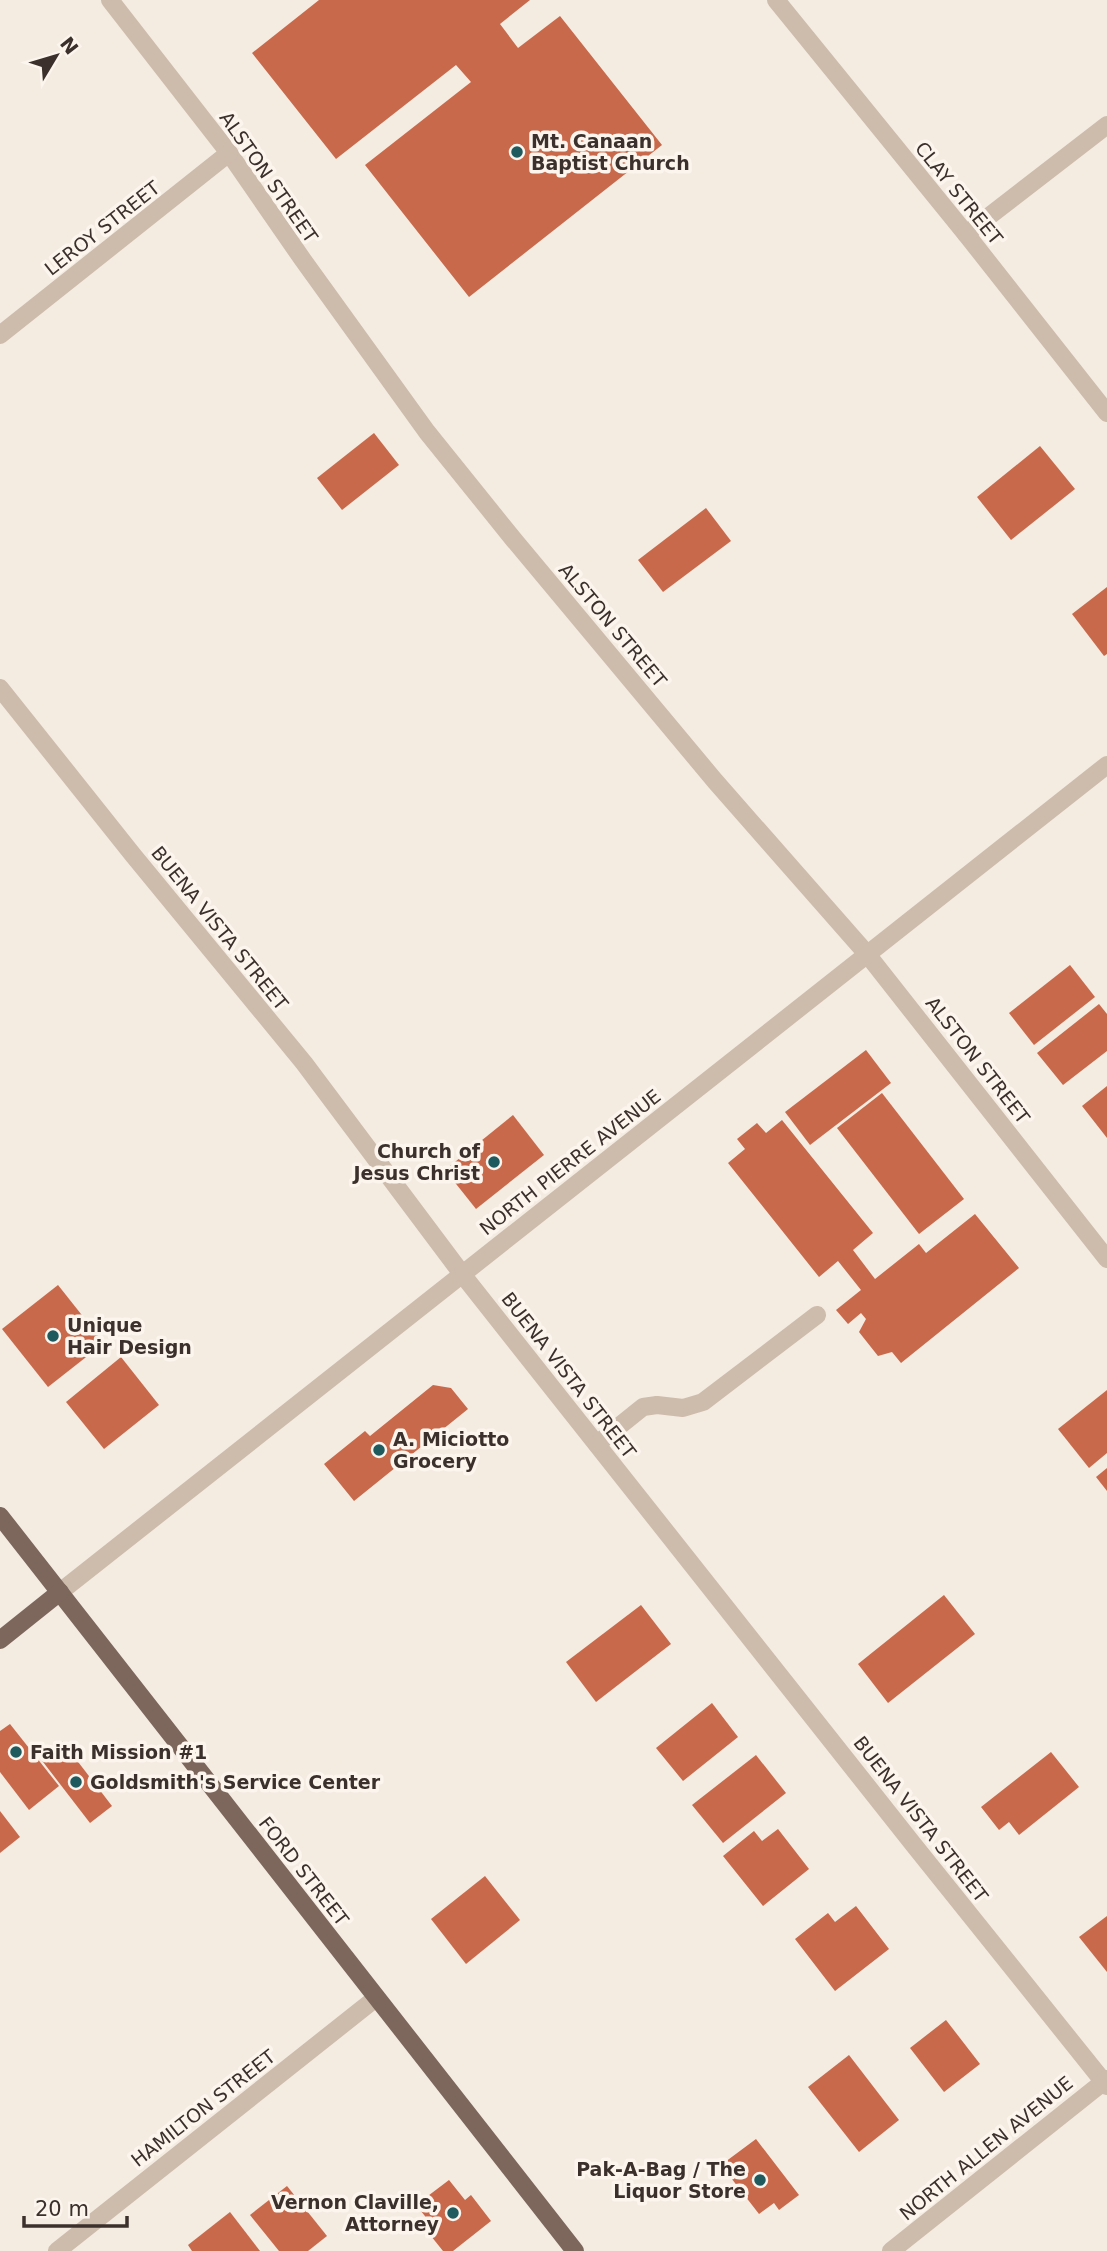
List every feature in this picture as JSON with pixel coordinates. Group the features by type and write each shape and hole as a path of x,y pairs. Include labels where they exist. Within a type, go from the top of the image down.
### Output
{"main road":[{"name":"FORD STREET","path":"0,1516 575,2251"},
{"path":"0,1640 60,1592"}],"street":[{"name":"ALSTON STREET","path":"110,0 229,153 303,261 427,432 715,781 867,954 1107,1259"},
{"name":"CLAY STREET","path":"776,0 1107,413"},
{"path":"966,234 1107,125"},
{"name":"LEROY STREET","path":"0,335 229,153"},
{"name":"BUENA VISTA STREET","path":"0,688 304,1063 462,1274 1106,2082"},
{"name":"NORTH PIERRE AVENUE","path":"60,1592 867,954 1104,774"},
{"path":"597,1444 643,1407 656,1405 683,1408 703,1402 817,1315"},
{"name":"HAMILTON STREET","path":"57,2251 376,1998"},
{"name":"NORTH ALLEN AVENUE","path":"891,2251 1106,2082"}],"building":[{"name":"Mt. Canaan Baptist Church","path":"319,0 530,0 500,24 518,48 560,16 662,145 469,297 365,165 471,82 456,65 336,159 252,53"},
{"path":"374,433 399,465 342,510 317,478"},
{"path":"1040,446 1075,489 1011,540 977,497"},
{"path":"706,508 731,541 663,592 638,560"},
{"path":"1107,587 1107,654 1104,656 1072,614"},
{"path":"1070,965 1095,997 1034,1045 1009,1013"},
{"path":"1099,1004 1107,1014 1107,1051 1063,1085 1037,1053"},
{"path":"866,1050 891,1083 810,1145 785,1112"},
{"path":"1107,1086 1107,1138 1082,1106"},
{"path":"882,1093 964,1199 919,1234 837,1128"},
{"name":"Church of Jesus Christ","path":"513,1115 544,1155 476,1209 445,1170"},
{"path":"782,1120 873,1233 853,1250 875,1279 919,1244 926,1253 975,1214 1019,1268 901,1363 892,1352 878,1356 859,1332 866,1319 861,1313 848,1324 836,1310 861,1290 838,1261 819,1277 728,1163 745,1149 737,1139 757,1123 766,1133"},
{"name":"Unique Hair Design","path":"58,1285 104,1343 48,1387 2,1329"},
{"path":"121,1357 159,1405 104,1449 66,1402"},
{"name":"A. Miciotto Grocery","path":"433,1385 451,1388 468,1409 354,1501 324,1464 365,1431 370,1436"},
{"path":"1107,1390 1107,1453 1089,1468 1058,1429"},
{"path":"1107,1468 1107,1491 1096,1477"},
{"path":"944,1595 975,1634 888,1703 858,1664"},
{"path":"641,1605 671,1644 596,1702 566,1662"},
{"path":"712,1703 738,1737 683,1781 656,1748"},
{"name":"Faith Mission #1","path":"10,1724 59,1786 29,1810 0,1772 0,1731"},
{"name":"Goldsmith's Service Center","path":"62,1741 112,1806 90,1823 40,1758"},
{"path":"1051,1752 1079,1787 1019,1835 1009,1822 999,1830 981,1807"},
{"path":"756,1755 786,1793 723,1843 692,1805"},
{"path":"0,1811 20,1837 0,1853"},
{"path":"778,1829 809,1869 763,1906 723,1856 754,1831 762,1841"},
{"path":"485,1876 520,1920 466,1964 431,1919"},
{"path":"856,1906 889,1949 835,1991 795,1939 828,1913 835,1922"},
{"path":"1107,1916 1107,1972 1079,1937"},
{"path":"946,2020 980,2064 944,2092 910,2048"},
{"path":"849,2055 899,2120 859,2152 808,2087"},
{"name":"Pak-A-Bag / The Liquor Store","path":"756,2139 799,2195 779,2210 774,2203 759,2214 721,2165"},
{"name":"Vernon Claville, Attorney","path":"449,2180 465,2200 471,2195 491,2221 453,2251 443,2251 427,2231 433,2226 416,2205"},
{"path":"287,2186 327,2236 308,2251 279,2251 250,2215"},
{"path":"230,2212 260,2251 192,2251 188,2245"}],"place":[{"name":"Mt. Canaan Baptist Church","path":"517,152"},
{"name":"Church of Jesus Christ","path":"494,1162"},
{"name":"Unique Hair Design","path":"53,1336"},
{"name":"A. Miciotto Grocery","path":"379,1450"},
{"name":"Faith Mission #1","path":"16,1752"},
{"name":"Goldsmith's Service Center","path":"76,1782"},
{"name":"Pak-A-Bag / The Liquor Store","path":"760,2180"},
{"name":"Vernon Claville, Attorney","path":"453,2213"}]}
